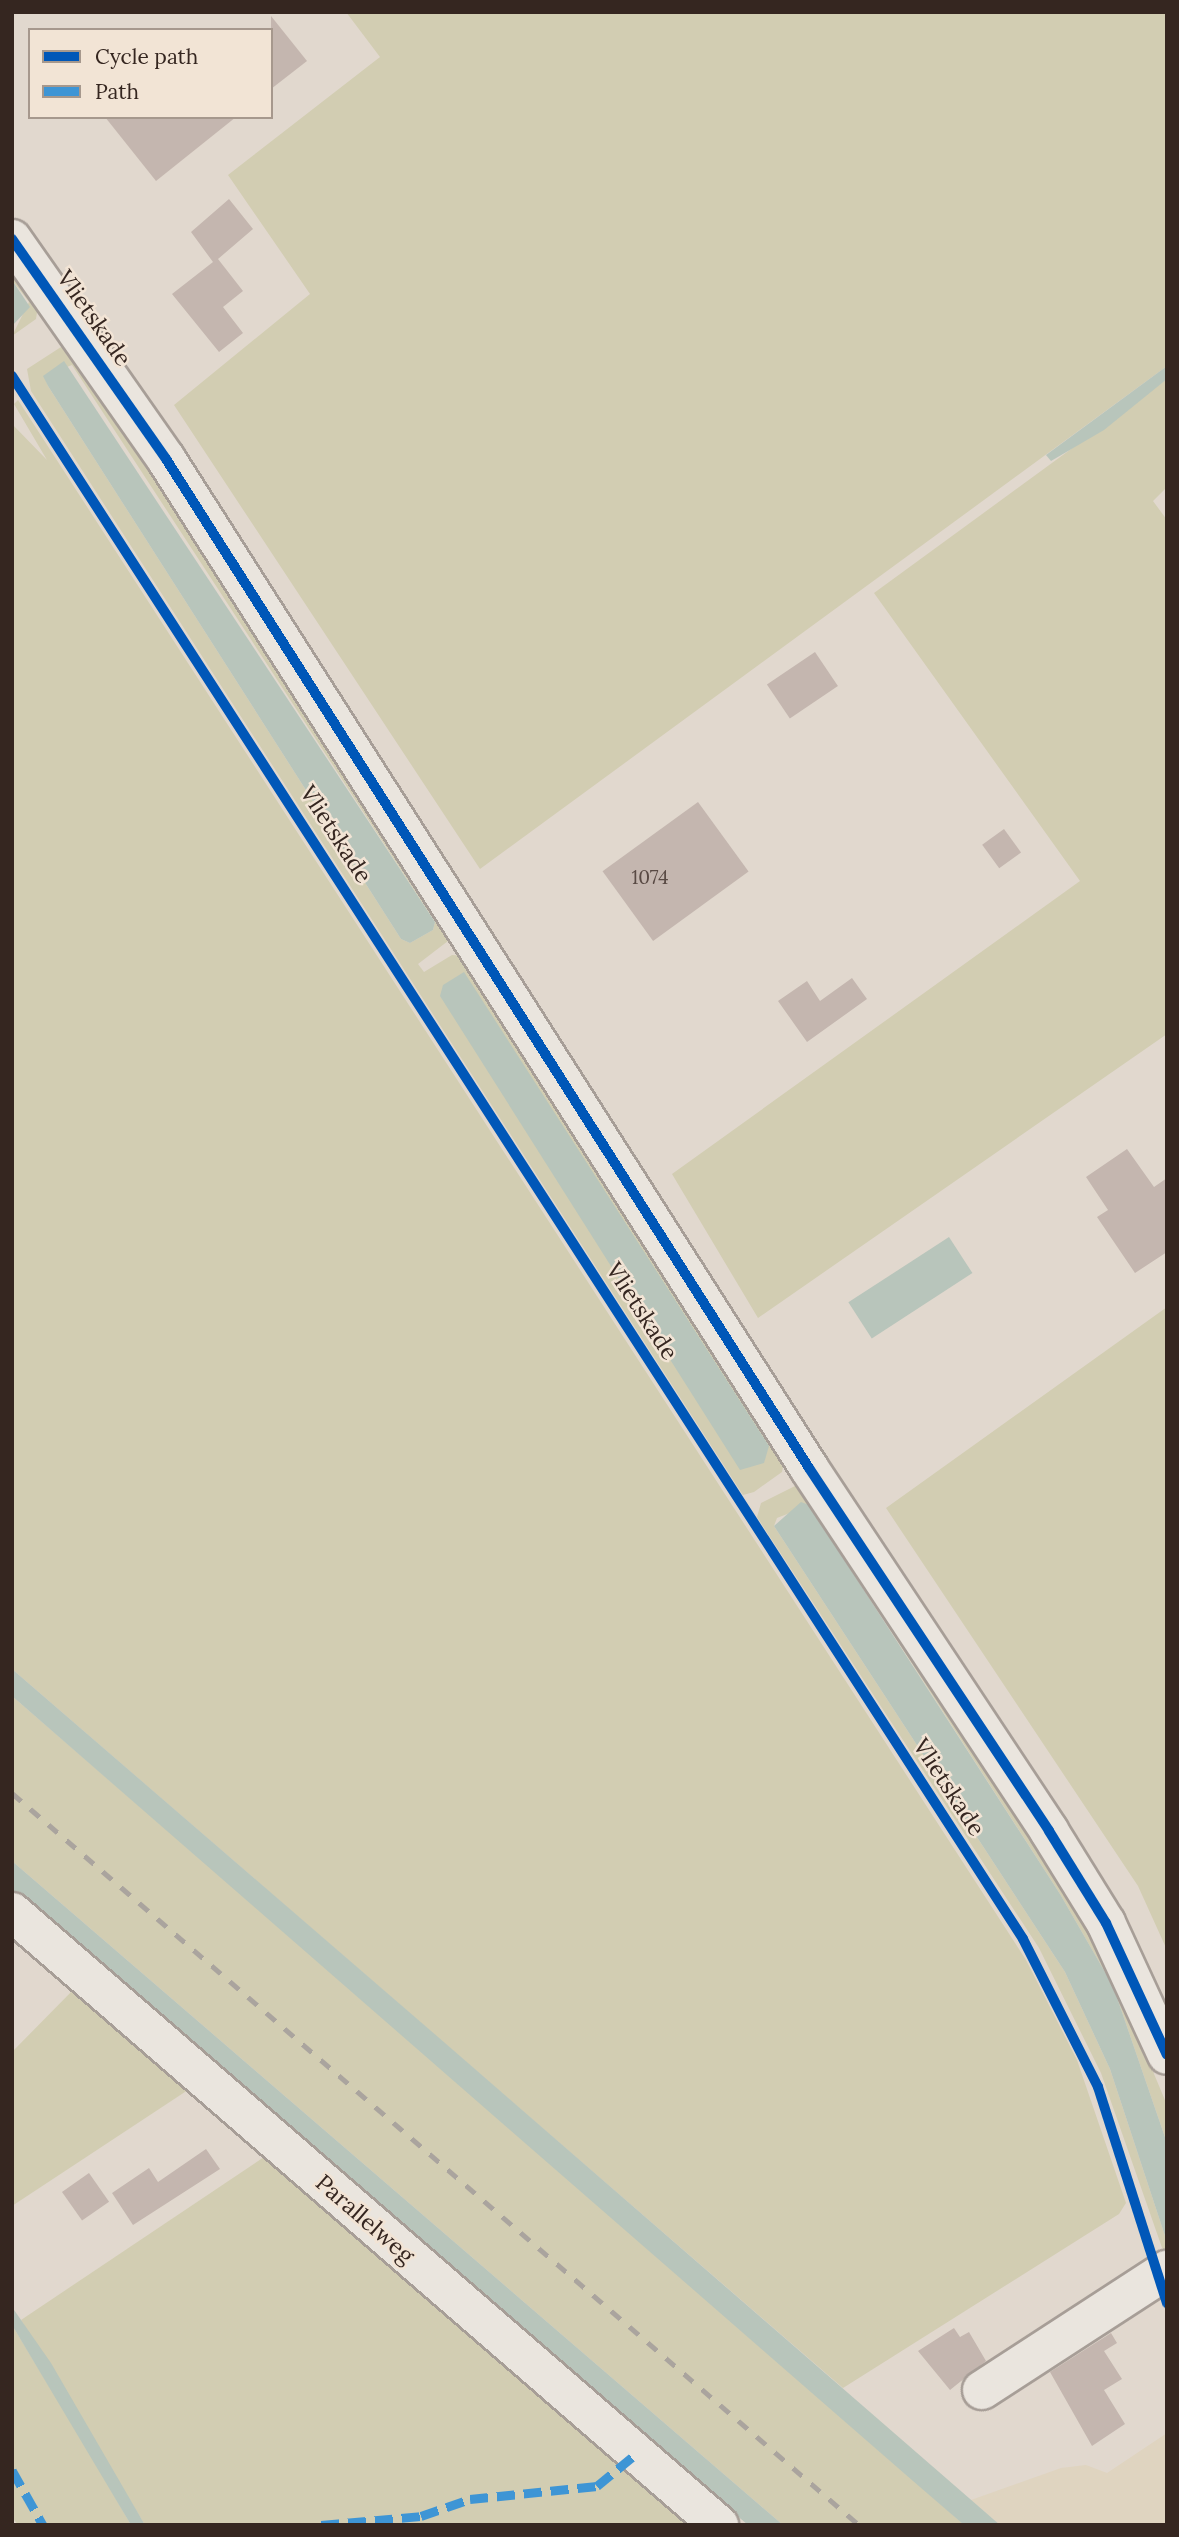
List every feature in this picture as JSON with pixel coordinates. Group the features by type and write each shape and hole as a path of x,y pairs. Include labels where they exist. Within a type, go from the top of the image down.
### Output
{"street":[{"name":"Vlietskade","path":"12,239 166,459 809,1468 1049,1831 1107,1923 1167,2056"},
{"name":"Parallelweg","path":"12,1912 719,2525"},
{"path":"982,2390 1167,2270"}],"shaded area":[{"path":"346,12 1167,12 1167,366 480,869 174,405 310,294 228,175 380,57"},
{"path":"12,265 38,306 36,319 12,336 29,302 12,280"},
{"path":"12,280 30,307 12,326"},
{"path":"61,347 76,353 450,931 448,941 418,964 424,972 452,955 468,956 785,1458 782,1472 754,1492 743,1495 31,391 27,369","holes":["72,365 435,922 433,930 410,943 401,939 44,376"]},
{"path":"64,361 435,922 433,930 410,943 401,939 48,386 43,376"},
{"path":"1167,366 1167,379 1104,430 1051,461 1046,455"},
{"path":"1167,379 1167,487 1153,501 1167,520 1167,1034 758,1318 672,1174 1080,881 874,593"},
{"path":"18,400 1026,1960 1077,2060 1126,2203 1119,2214 843,2388 12,1669 12,424 47,460 14,404"},
{"path":"464,972 769,1446 764,1463 740,1470 440,996 443,985"},
{"path":"949,1237 972,1273 872,1338 848,1302"},
{"path":"1167,1307 1167,1950 1138,1886 886,1508"},
{"path":"801,1483 1101,1947 1167,2105 1167,2143 1113,1986 1060,1894 810,1505 777,1518 774,1526 1065,1972 1110,2069 1167,2242 1167,2262 1101,2073 1039,1948 757,1517 761,1503"},
{"path":"801,1502 809,1505 1060,1894 1113,1986 1167,2143 1167,2242 1110,2069 1065,1972 774,1526"},
{"path":"12,1669 1000,2525 964,2525 913,2481 12,1696"},
{"path":"12,1696 798,2376 964,2525 783,2525 12,1861"},
{"path":"12,1861 783,2525 748,2525 276,2121 12,1891"},
{"path":"75,1988 194,2086 12,2206 12,2052"},
{"path":"270,2153 703,2525 145,2525 21,2320"},
{"path":"12,2307 51,2363 145,2525 131,2525 12,2325"},
{"path":"12,2325 131,2525 18,2525 12,2517"},
{"path":"1167,2433 1167,2525 1000,2525 971,2500 1061,2468 1086,2465 1107,2473"}],"building":[{"path":"271,16 307,61 273,87 273,28"},
{"path":"107,119 234,119 156,181"},
{"path":"229,199 253,229 218,259 243,291 223,307 243,333 219,352 172,294 213,262 191,232"},
{"path":"815,652 838,686 790,718 767,684"},
{"path":"698,802 749,872 653,941 603,871"},
{"path":"1004,829 1021,852 999,868 982,845"},
{"path":"852,978 867,999 807,1042 778,1001 807,981 820,1001"},
{"path":"1127,1149 1154,1187 1167,1178 1167,1252 1135,1273 1097,1217 1108,1210 1086,1177"},
{"path":"206,2149 220,2169 133,2225 112,2193 149,2168 158,2182"},
{"path":"89,2173 109,2202 82,2221 62,2192"},
{"path":"954,2328 960,2337 969,2332 986,2361 950,2390 918,2351"},
{"path":"1111,2333 1117,2343 1104,2351 1122,2379 1104,2390 1125,2424 1092,2446 1050,2372"}],"railway":[{"path":"12,1793 859,2525"}],"marked path":[{"path":"321,2525 421,2516 470,2499 597,2486 636,2454"},
{"path":"12,2470 43,2525"}],"cycle path":[{"path":"12,239 166,459 809,1468 1049,1831 1106,1923 1167,2055"},
{"path":"12,376 1023,1939 1098,2087 1167,2303"}]}
